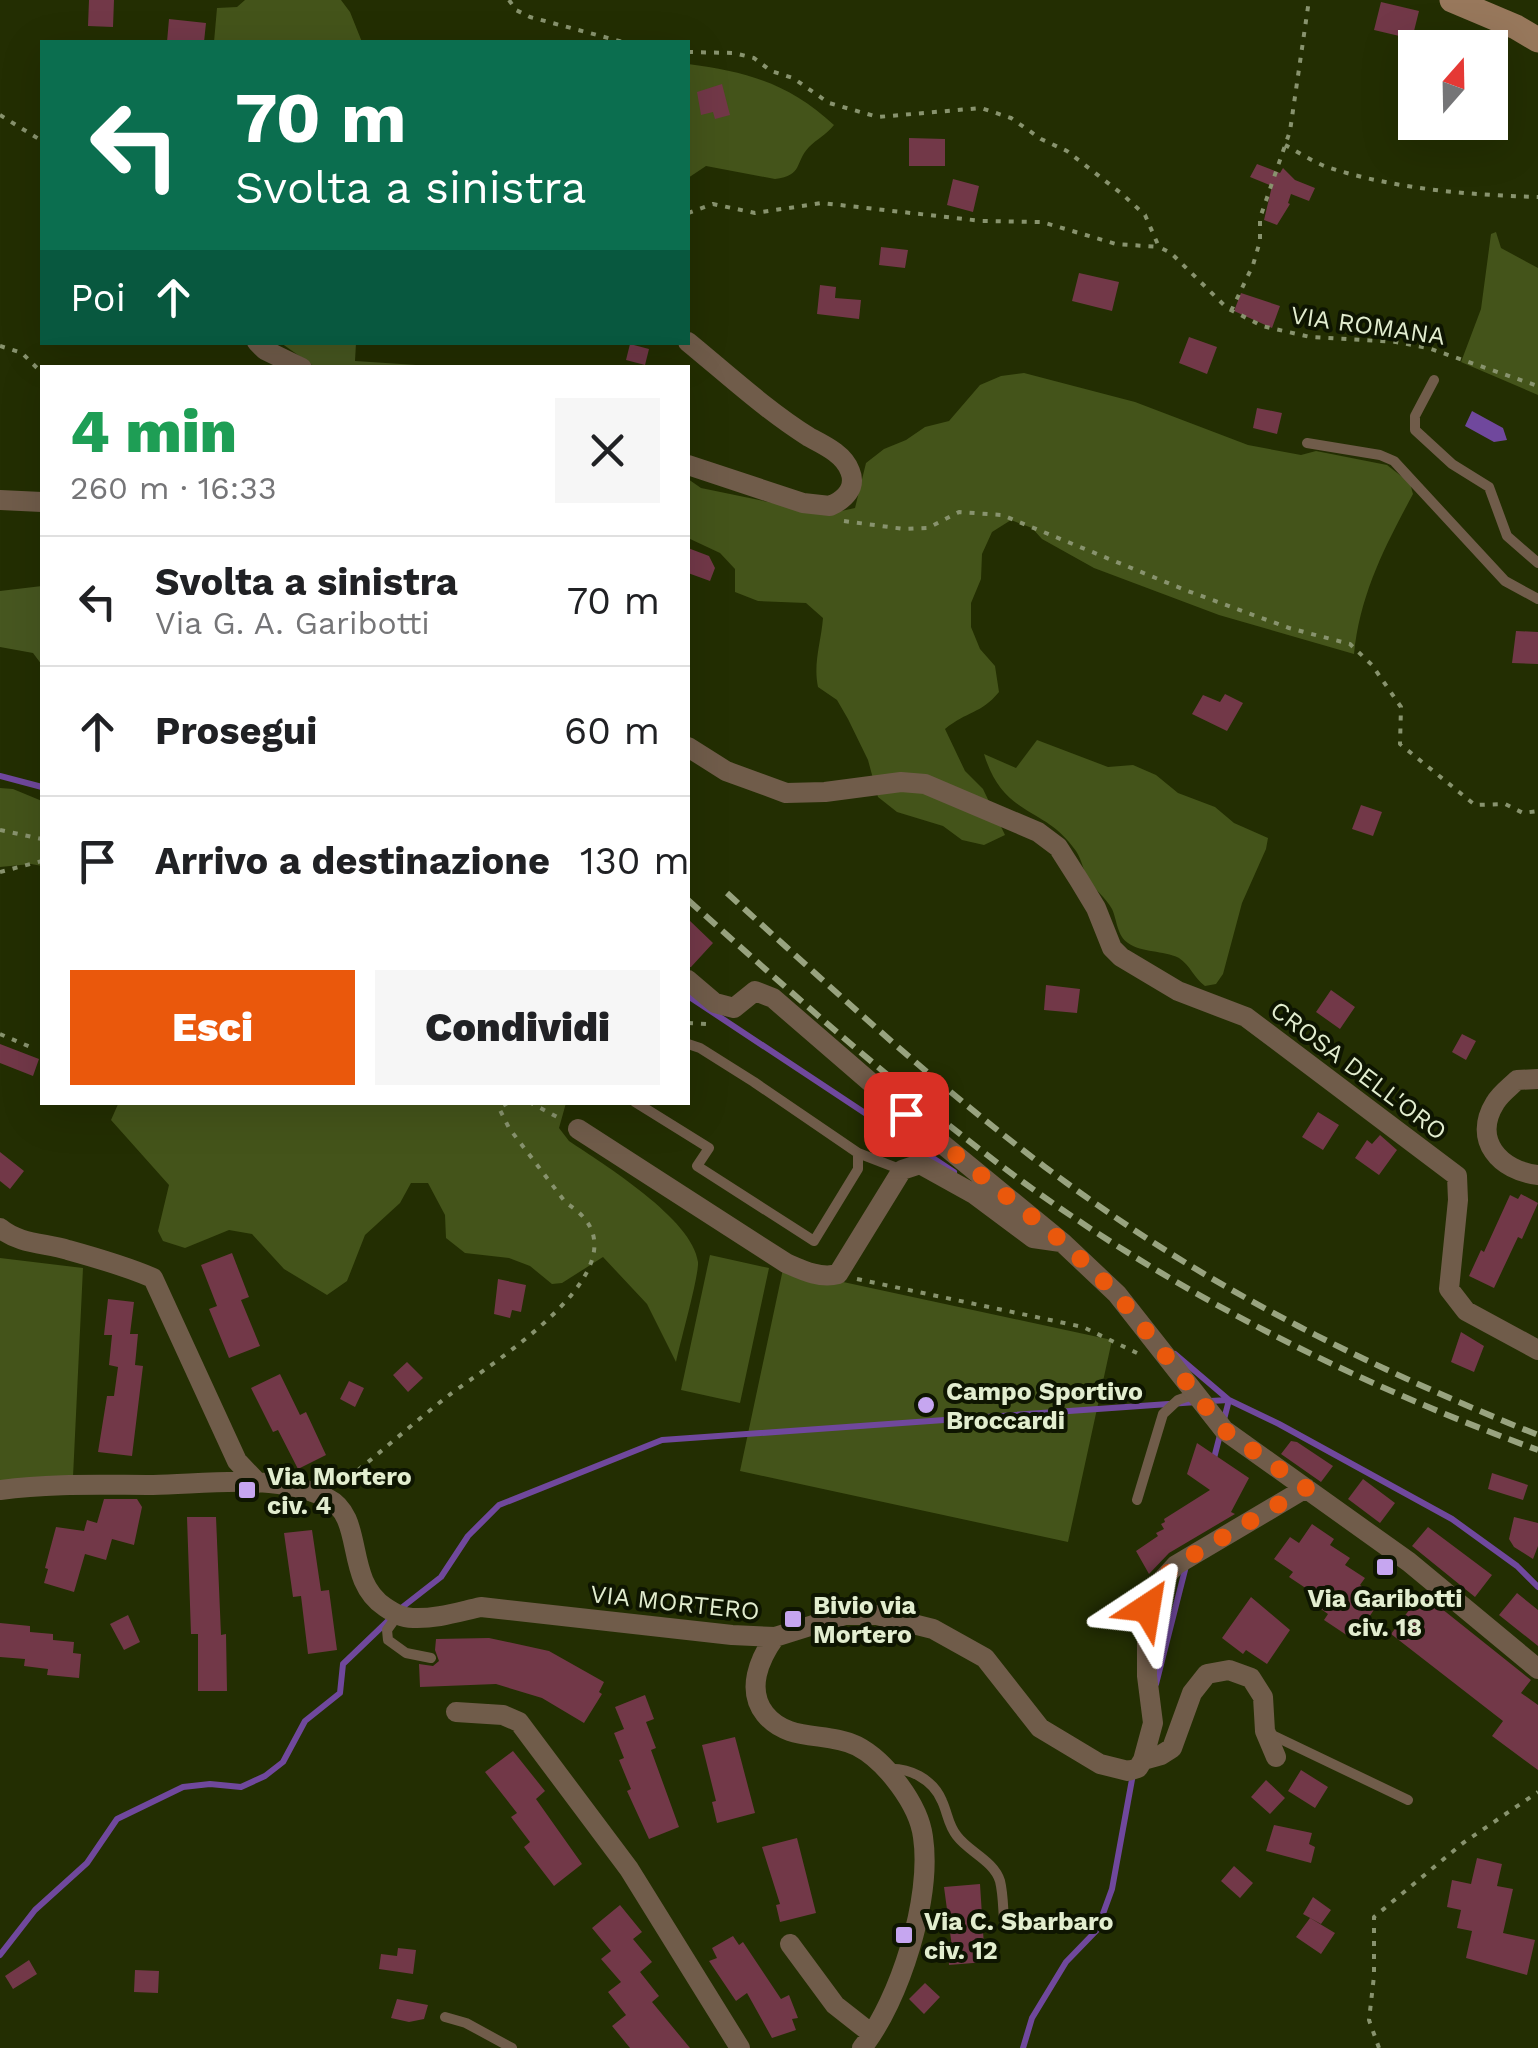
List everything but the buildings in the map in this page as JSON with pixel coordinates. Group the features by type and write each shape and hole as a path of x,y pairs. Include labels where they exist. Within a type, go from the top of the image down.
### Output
{"main road":[{"path":"1452,0 1538,40"}],"street":[{"path":"690,344 790,424 840,456 851,471 852,482 849,492 830,506 803,503 690,467"},
{"path":"259,345 296,365"},
{"path":"0,500 40,502"},
{"name":"CROSA DELL'ORO","path":"690,747 726,771 786,792 825,792 901,782 926,784 1038,832 1058,848 1080,880 1112,948 1121,957 1178,991 1246,1017 1457,1176 1449,1289 1466,1311 1538,1350"},
{"path":"690,981 726,1008 734,1008 755,991 773,998 1063,1242 1117,1294 1224,1430 1409,1562 1538,1669"},
{"path":"1538,1079 1517,1080 1495,1102 1487,1125 1490,1149 1509,1167 1538,1174"},
{"path":"578,1129 807,1272 829,1277 838,1274 902,1170 920,1164 974,1194 1032,1238 1063,1242"},
{"path":"0,1228 12,1237 110,1262 153,1278 237,1461 258,1483"},
{"path":"0,1490 39,1485 258,1483 305,1490 336,1502 350,1528 363,1585 373,1599 398,1615"},
{"path":"1276,1756 1265,1731 1263,1697 1250,1678 1229,1670 1207,1674 1192,1693 1172,1748 1143,1760 1153,1723 1147,1676 1147,1608 1151,1592 1176,1565 1306,1488"},
{"name":"VIA MORTERO","path":"398,1615 436,1617 481,1607 775,1638 845,1615 877,1615 933,1629 984,1658 1040,1728 1100,1764 1128,1771 1138,1768 1143,1760"},
{"path":"775,1638 762,1654 757,1670 756,1702 768,1719 804,1737 833,1737 859,1747 885,1770 912,1808 923,1834 924,1852 920,1899 907,1962 867,2041 790,1944"},
{"path":"456,1712 503,1714 519,1722 630,1869 740,2048"}],"lane":[{"path":"1434,380 1417,410 1414,430 1452,464 1490,487 1507,536 1538,563"},
{"path":"1307,443 1380,454 1394,461 1505,581 1538,600"},
{"path":"690,1045 754,1082 858,1153 902,1170"},
{"path":"640,1105 708,1148 697,1166 814,1242 858,1169 858,1153"},
{"path":"1137,1500 1163,1414 1178,1400 1196,1393"},
{"path":"398,1615 390,1623 388,1640 406,1653 430,1658"},
{"path":"1265,1731 1408,1800"},
{"path":"885,1770 901,1768 926,1779 942,1799 948,1822 960,1840 1000,1880 1004,1920"},
{"path":"445,2017 466,2023 512,2048"}],"path":[{"path":"510,0 516,10 530,17 616,40"},
{"path":"1231,311 1260,241 1260,218 1290,131 1309,0"},
{"name":"VIA ROMANA","path":"690,52 734,53 754,58 793,78 829,104 878,117 981,108 1011,118 1041,139 1067,150 1146,215 1159,247 1171,253 1231,311 1275,330 1310,337 1396,342 1428,348 1538,386"},
{"path":"0,116 40,141"},
{"path":"1285,146 1325,166 1406,185 1490,196 1538,197"},
{"path":"690,212 712,204 755,213 822,203 982,221 1042,222 1116,244 1159,247"},
{"path":"0,346 22,354 40,371"},
{"path":"828,520 904,529 928,528 958,512 1002,516 1185,590 1289,628 1350,644 1372,665 1400,707 1400,744 1475,805 1505,804 1523,813 1538,811"},
{"path":"0,830 40,839"},
{"path":"0,872 40,861"},
{"path":"0,1034 36,1048"},
{"path":"358,1470 569,1300 586,1277 594,1255 595,1236 579,1211 566,1203 508,1128 499,1108 504,1105"},
{"path":"534,1105 578,1129"},
{"path":"838,1274 1082,1327 1150,1359"},
{"path":"1379,2048 1369,2020 1374,1916 1463,1843 1538,1792"}],"green space":[{"path":"245,0 341,0 361,40 214,40 217,8 237,7"},
{"path":"690,64 729,71 784,89 834,125 809,147 795,171 784,177 775,179 706,166 690,177"},
{"path":"1496,232 1501,248 1538,268 1538,395 1461,362 1481,309 1491,234"},
{"path":"284,345 356,345 355,361 416,365 312,365"},
{"path":"1024,373 1135,402 1248,445 1301,455 1316,451 1387,465 1410,483 1413,494 1368,591 1354,654 1219,615 1094,568 1042,539 1032,528 1011,520 992,532 982,554 981,579 971,603 971,627 980,649 995,666 999,692 986,705 945,729 965,771 983,789 1005,835 984,845 962,840 943,826 897,812 878,797 868,760 848,719 837,700 818,687 823,618 806,603 758,601 735,592 735,569 720,553 690,539 690,480 701,488 783,505 832,513 855,508 866,463 925,427 949,421 980,385 1001,376"},
{"path":"40,586 40,662 33,653 0,647 0,591"},
{"path":"1037,740 1108,767 1133,765 1156,775 1178,793 1215,807 1234,823 1268,838 1242,903 1223,974 1216,984 1205,986 1179,958 1124,940 1112,909 1088,879 1076,851 1064,836 1002,790 984,754 1016,768"},
{"path":"0,788 13,789 40,800 40,866 0,867"},
{"path":"118,1105 565,1105 559,1128 569,1141 644,1194 681,1228 692,1245 698,1270 676,1362 647,1304 603,1257 562,1283 552,1284 530,1266 509,1258 465,1253 446,1238 445,1215 428,1183 411,1183 400,1203 365,1235 347,1281 327,1295 284,1269 252,1234 229,1230 185,1248 163,1241 158,1231 169,1185 111,1120"},
{"path":"710,1255 769,1268 740,1403 681,1390"},
{"path":"0,1258 83,1268 73,1477 0,1485"},
{"name":"Campo Sportivo Broccardi","path":"783,1269 1112,1340 1068,1542 740,1471"}],"shaded area":[{"path":"1472,411 1503,428 1507,440 1494,442 1465,426"}],"waterway":[{"path":"0,776 40,786"},
{"path":"690,997 954,1172"},
{"path":"1175,1354 1229,1400 1452,1519 1517,1566 1538,1587"},
{"path":"1210,1401 1229,1400"},
{"path":"1213,1462 1229,1400"},
{"path":"400,1609 441,1577 468,1536 499,1505 662,1440 1197,1402"},
{"path":"1156,1684 1186,1566"},
{"path":"0,1955 35,1910 87,1863 117,1819 183,1787 241,1787 283,1762 305,1721 340,1693 343,1664 391,1618"},
{"path":"1023,2048 1032,2018 1066,1962 1097,1930 1112,1889 1133,1774"}],"railway":[{"path":"727,893 960,1100 1109,1213 1211,1278 1318,1336 1538,1435"},
{"path":"690,902 894,1080 979,1149 1083,1224 1144,1263 1272,1334 1403,1396 1538,1450"}],"place":[{"name":"Campo Sportivo Broccardi","path":"926,1405"},
{"name":"Via Mortero civ. 4","path":"247,1490"},
{"name":"Via Garibotti civ. 18","path":"1385,1567"},
{"name":"Bivio via Mortero","path":"793,1619"},
{"name":"Via C. Sbarbaro civ. 12","path":"904,1935"}],"route":[{"path":"906,1114 1063,1242 1117,1294 1224,1430 1306,1488 1176,1565 1151,1592 1147,1608"}]}
